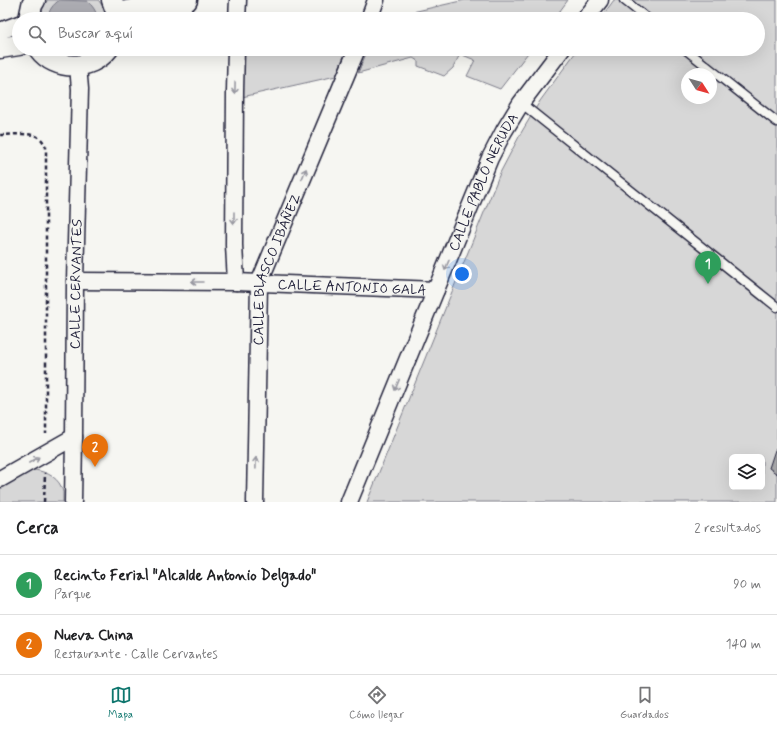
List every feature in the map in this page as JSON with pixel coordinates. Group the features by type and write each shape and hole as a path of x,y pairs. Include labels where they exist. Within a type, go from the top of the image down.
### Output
{"main road":[{"path":"116,11 186,0"}],"street":[{"path":"30,12 35,0"},
{"path":"237,12 238,0"},
{"path":"372,12 376,0"},
{"path":"583,0 584,12"},
{"path":"591,12 600,0"},
{"path":"0,32 12,27"},
{"path":"0,48 12,46"},
{"path":"46,56 57,63 68,66 78,66 92,62 101,56"},
{"path":"236,56 234,245 236,282"},
{"name":"CALLE BLASCO IBÁÑEZ","path":"255,502 259,283 354,56"},
{"name":"CALLE PABLO NERUDA","path":"349,502 490,158 521,102 557,56"},
{"name":"CALLE CERVANTES","path":"73,502 75,281 80,96 78,66"},
{"name":"CALLE ANTONIO GALA","path":"75,281 236,282 436,290"},
{"path":"0,479 74,437"}],"lane":[{"path":"624,0 639,12"},
{"path":"694,56 777,122"},
{"path":"521,102 777,307"}],"path":[{"path":"0,135 31,134 38,137 46,146 46,453 44,502"}],"shaded area":[{"path":"48,0 98,0 105,12 41,12"},
{"path":"60,0 87,1 95,12 49,12"},
{"path":"465,0 568,0 559,12 413,12"},
{"path":"614,0 777,0 777,502 367,502 500,173 540,101 573,56 765,56 765,12 605,12"},
{"path":"243,56 344,56 336,76 242,97"},
{"path":"365,56 459,56 453,68 444,76 418,66 418,61 413,58 358,73"},
{"path":"465,56 526,56 500,89 467,76 475,60"},
{"path":"35,470 44,472 56,479 63,492 63,502 0,502 0,486 26,471"}],"place":[{"name":"Recinto Ferial \"Alcalde Antonio Delgado\"","path":"708,284"},
{"name":"Nueva China","path":"95,467"}]}
